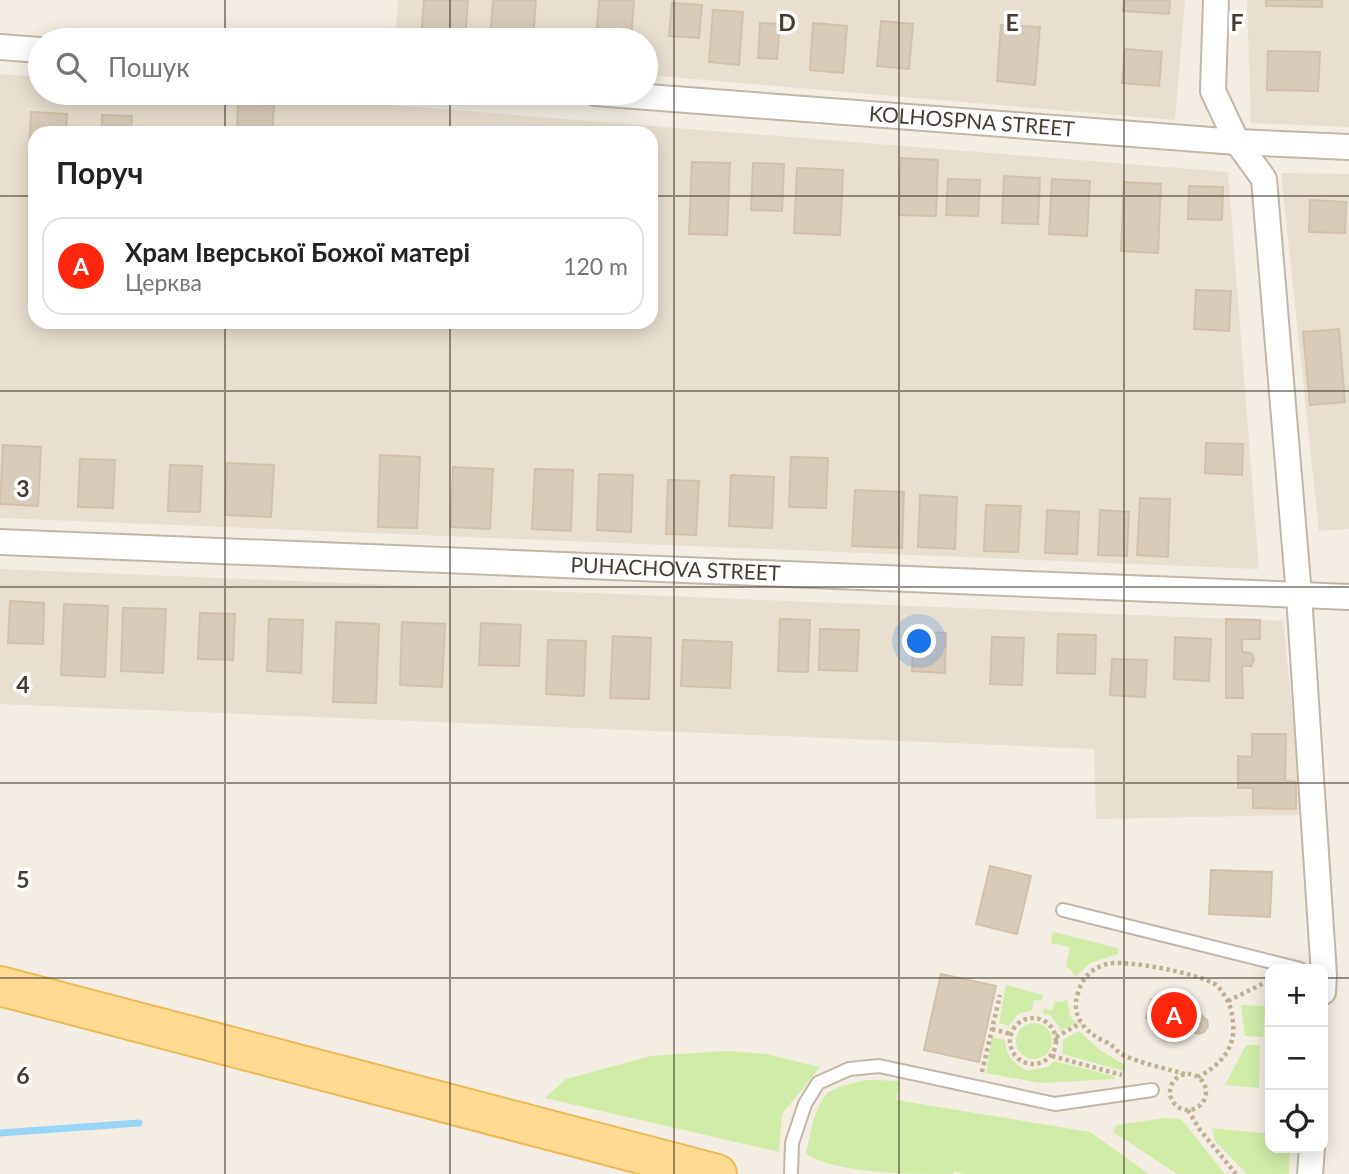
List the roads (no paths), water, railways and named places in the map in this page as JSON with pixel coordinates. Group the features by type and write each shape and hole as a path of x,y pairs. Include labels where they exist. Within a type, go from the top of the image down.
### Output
{"main road":[{"path":"0,986 717,1174"}],"street":[{"path":"1216,0 1213,91 1237,142 1264,179 1299,595 1322,964"},
{"path":"0,47 28,49"},
{"name":"KOLHOSPNA STREET","path":"658,98 1237,142 1349,147"},
{"name":"PUHACHOVA STREET","path":"0,542 1349,597"},
{"path":"1311,1174 1312,1153"}],"lane":[{"path":"1063,910 1280,964"},
{"path":"790,1174 792,1143 805,1104 818,1083 849,1069 879,1066 1055,1104 1152,1090"}],"waterway":[{"path":"0,1133 139,1123"}],"place":[{"name":"Храм Іверської Божої матері","path":"1174,1015"}]}
